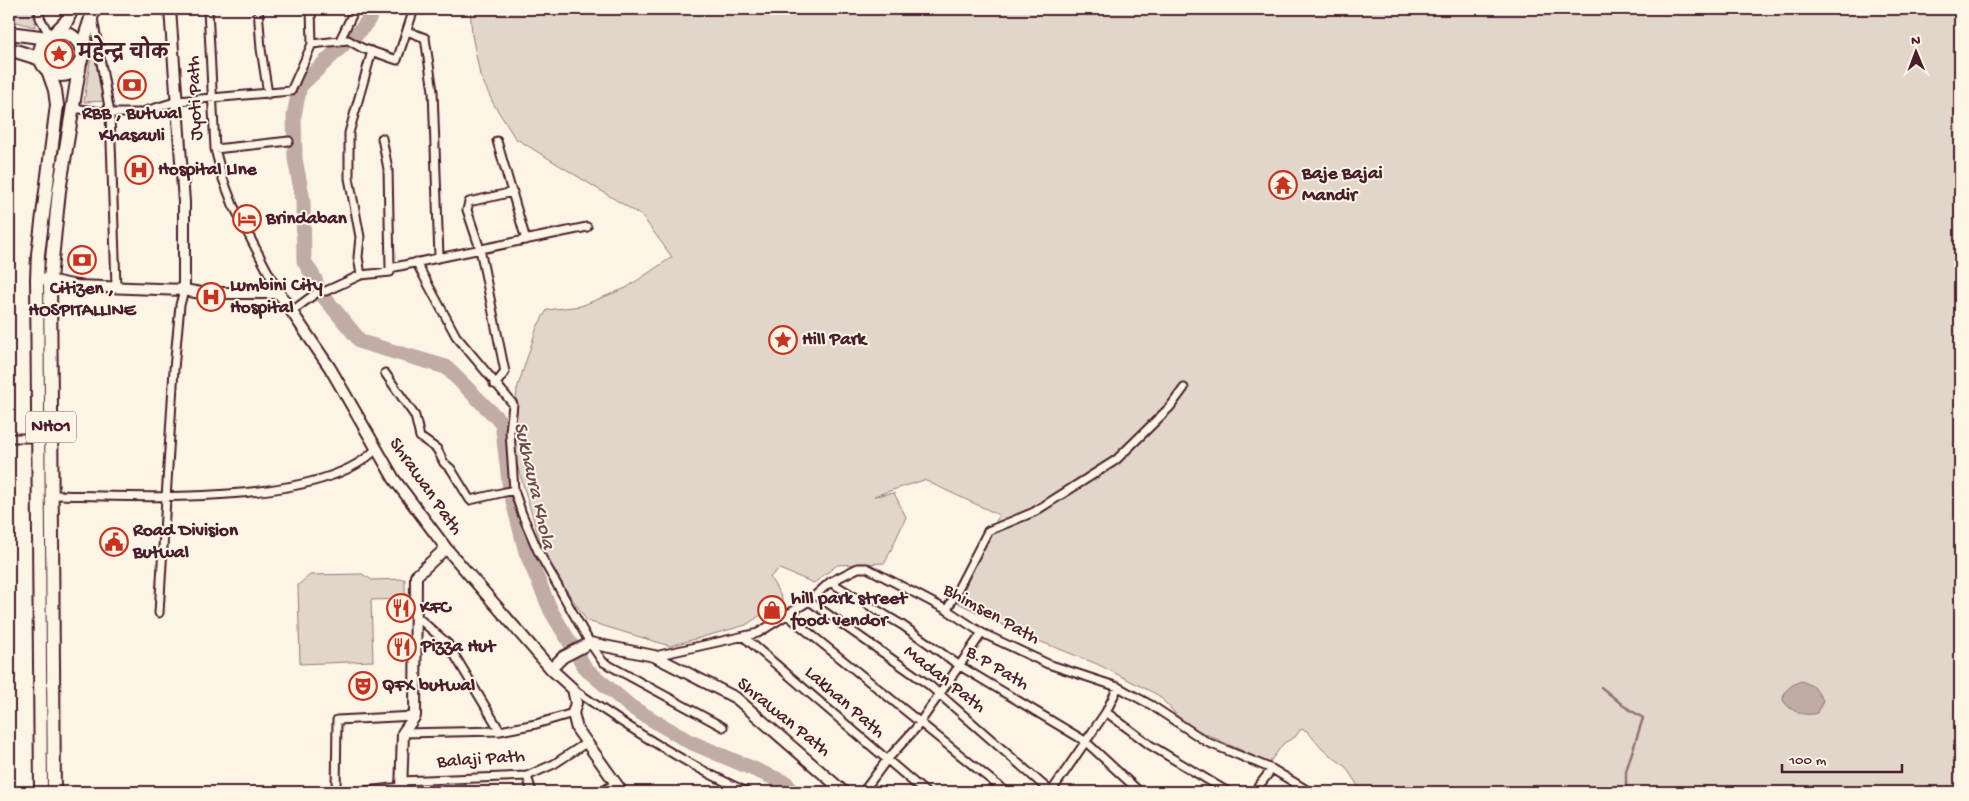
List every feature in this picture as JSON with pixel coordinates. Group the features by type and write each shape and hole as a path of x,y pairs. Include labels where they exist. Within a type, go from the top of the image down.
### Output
{"highway":[{"path":"9,49 41,59 41,47 66,22 72,9"},
{"path":"81,49 93,12"},
{"path":"9,33 50,37 70,36 81,49"},
{"name":"NH01","path":"54,792 50,279 59,191 81,49"},
{"name":"NH01","path":"41,59 49,73 55,90 57,105 38,254 37,279 41,792"},
{"path":"49,73 62,75 69,73 80,63"}],"street":[{"path":"39,9 40,18 50,37"},
{"path":"159,613 174,369 180,305 184,290 184,202 170,9"},
{"name":"Jyoti Path","path":"208,9 215,149 223,179 233,204 278,293"},
{"path":"258,9 260,49 268,94"},
{"path":"72,108 110,112 139,112 178,101 281,93 294,88 312,44 311,9"},
{"path":"339,42 355,9"},
{"path":"312,44 348,40 397,60 414,9"},
{"path":"93,12 110,112 116,286"},
{"path":"407,32 424,36 433,91 439,257"},
{"path":"361,275 358,257 360,236 348,178 349,133 372,51"},
{"path":"292,311 319,291 326,291 361,275 390,272 388,169 382,138"},
{"path":"215,149 289,141"},
{"path":"497,141 526,240"},
{"path":"494,384 498,382 505,372 480,249 467,210 468,202 513,192"},
{"path":"390,268 587,227"},
{"path":"416,262 456,336 512,404 510,432 514,490 538,551 586,644 602,662 723,727"},
{"path":"37,279 50,279 77,286 116,286 184,290 201,293 278,293"},
{"name":"Shrawan Path","path":"278,293 330,368 394,479 446,548 551,669 573,689 649,741 706,774 748,792"},
{"path":"385,374 414,416 420,437 437,449 444,463 451,469 470,500 514,490"},
{"path":"947,610 988,531 1034,512 1116,460 1170,407 1184,388"},
{"path":"9,438 38,438"},
{"path":"52,495 210,495 305,484 339,473 365,461 376,449"},
{"path":"401,787 404,733 415,716 416,576 446,548"},
{"name":"Bhimsen Path","path":"654,656 744,638 758,633 809,601 830,582 858,568 867,568 947,610 982,633 1048,664 1118,687 1151,705 1207,742 1272,769 1310,792"},
{"name":"B.P Path","path":"830,582 907,629 960,666 1086,741 1140,792"},
{"name":"Madan Path","path":"809,601 929,685 1051,792"},
{"path":"787,615 1006,792"},
{"path":"416,616 448,644 500,730"},
{"path":"862,792 920,721 982,633"},
{"name":"Lakhan Path","path":"744,638 886,761 925,792"},
{"path":"551,669 563,657 586,644"},
{"name":"Shrawan Path","path":"586,644 654,656 736,698 844,792"},
{"path":"1051,792 1106,712 1118,687"},
{"path":"573,689 576,703 573,713 577,728 619,788 600,792"},
{"path":"1106,712 1150,746 1228,792"},
{"path":"404,733 500,730 536,724 573,713"},
{"path":"336,792 337,720 415,716"},
{"name":"Balaji Path","path":"356,792 527,776 554,764 586,743"},
{"path":"1254,792 1272,769"},
{"path":"527,776 532,792"}],"shaded area":[{"path":"9,9 33,9 35,27 9,20"},
{"path":"470,9 1960,9 1960,792 1362,792 1345,766 1323,750 1307,731 1301,729 1295,737 1284,743 1269,763 1186,725 1158,695 1097,664 1019,633 958,603 999,515 924,480 874,496 894,493 906,517 885,563 837,565 814,583 779,569 770,577 783,600 746,625 670,646 587,621 545,558 513,451 517,389 537,327 547,310 581,306 626,288 672,257 642,216 515,138 493,103 480,75 472,35"},
{"path":"94,34 108,101 84,102"},
{"path":"362,574 372,580 405,579 405,599 371,600 373,661 300,664 298,585 310,575"},
{"path":"1802,681 1814,687 1823,700 1818,713 1803,714 1790,708 1783,700 1789,688"}],"waterway":[{"name":"Sukhaura Khola","path":"374,9 367,23 360,31 300,86 294,115 295,159 303,200 304,261 315,279 319,291 361,342 446,367 502,423 510,490 526,552 551,611 586,669 631,707 688,741 786,783 793,792"},
{"path":"1601,687 1624,706 1643,718 1626,771 1626,792"}],"place":[{"name":"महेन्द्र चोक","path":"59,54"},
{"name":"RBB , Butwal Khasauli","path":"132,85"},
{"name":"Hospital LIne","path":"139,170"},
{"name":"Baje Bajai Mandir","path":"1283,185"},
{"name":"Brindaban","path":"247,219"},
{"name":"Citizen , HOSPITALLINE","path":"82,260"},
{"name":"Lumbini City Hospital","path":"211,297"},
{"name":"Hill Park","path":"783,340"},
{"name":"Road Division Butwal","path":"114,542"},
{"name":"KFC","path":"401,608"},
{"name":"hill park street food vendor","path":"772,610"},
{"name":"Pizza Hut","path":"402,647"},
{"name":"QFX butwal","path":"363,686"}]}
